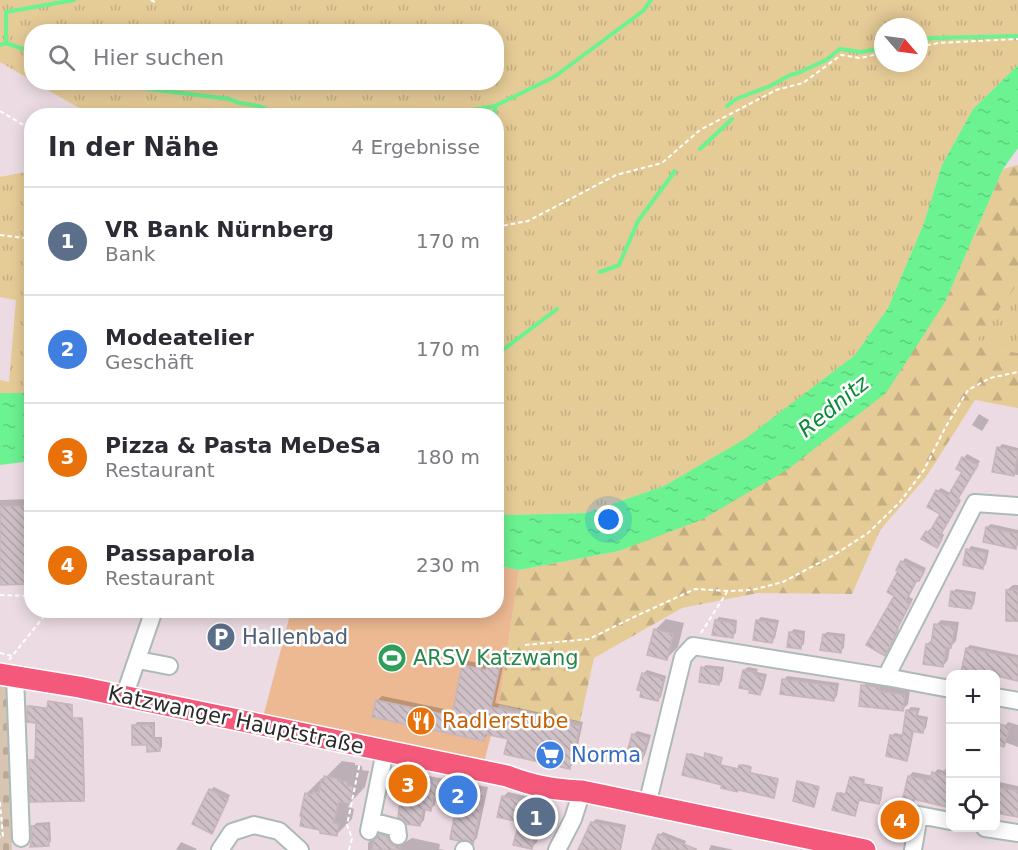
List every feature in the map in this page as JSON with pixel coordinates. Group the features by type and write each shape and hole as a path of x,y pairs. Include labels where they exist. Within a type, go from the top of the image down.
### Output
{"main road":[{"name":"Katzwanger Hauptstraße","path":"9,669 124,697 507,776 546,777 582,791 865,850"}],"street":[{"path":"886,677 975,503 1018,506"},
{"path":"124,697 151,618"},
{"path":"647,805 683,657 693,646 946,688"},
{"path":"138,660 170,666"},
{"path":"9,669 21,838"},
{"path":"1000,698 1018,701"},
{"path":"385,751 370,826 397,828 398,836"},
{"path":"557,850 573,819 582,791"},
{"path":"913,850 919,815 946,820"},
{"path":"220,850 232,832 254,825 279,831 300,850"},
{"path":"1000,831 1018,834"}],"path":[{"path":"151,0 157,3"},
{"path":"928,45 1018,39"},
{"path":"504,226 528,221 616,175 662,163 700,130 776,90 803,83 841,55 860,58 874,55"},
{"path":"0,111 24,125"},
{"path":"0,235 24,238"},
{"path":"525,645 589,639 695,589 752,590 783,582 834,555 868,533 900,502 924,470 945,428 968,390 990,378 1018,372"},
{"path":"693,646 728,591"},
{"path":"0,595 24,596"},
{"path":"0,653 9,669 44,618"},
{"path":"349,850 352,838 347,825 363,746"},
{"path":"0,802 3,837 0,837"}],"green space":[{"path":"0,0 1018,0 1018,65 973,109 942,165 924,223 888,308 855,355 745,440 664,486 586,513 509,515 504,514 504,108 80,108 47,90 504,90 504,24 24,24 24,76 0,62"},
{"path":"1018,165 1018,283 973,346 1018,353 1018,408 975,400 926,477 880,530 852,594 758,593 682,608 594,658 580,722 499,705 519,570 619,551 945,302 1003,169"},
{"path":"24,172 24,393 0,393 0,380 9,382 16,300 0,297 0,177"},
{"path":"1018,283 1018,353 972,346"},
{"path":"0,684 6,685 12,850 0,850"}],"shaded area":[{"name":"ARSV Katzwang","path":"504,567 519,570 499,705 482,770 261,725 289,618 504,618"}],"water":[{"name":"Rednitz","path":"1018,65 1018,148 1003,169 945,302 886,393 787,470 701,520 619,551 519,570 504,567 504,514 586,513 664,486 745,439 855,355 888,308 924,223 942,165 973,109"},
{"path":"0,393 24,393 24,462 0,465"}],"building":[{"path":"997,447 1018,451 1014,476 992,472"},
{"path":"962,457 978,465 956,502 959,503 939,537 942,539 937,548 921,539 926,531 929,533 940,514 927,507 936,490 948,496 962,472 956,469"},
{"path":"0,506 24,506 24,584 0,585"},
{"path":"986,527 1018,534 1016,549 983,542"},
{"path":"966,549 986,553 983,569 963,565"},
{"path":"901,561 924,572 906,600 911,602 885,656 866,645 894,596 887,592"},
{"path":"1006,590 1018,590 1018,621 1006,621"},
{"path":"951,591 974,595 971,609 949,606"},
{"path":"715,620 735,623 733,638 712,635"},
{"path":"756,620 777,623 772,643 753,640"},
{"path":"934,624 955,627 951,648 946,647 943,667 923,664 926,644 931,644"},
{"path":"654,629 673,634 667,660 647,655"},
{"path":"789,632 803,634 801,649 787,647"},
{"path":"823,634 843,637 841,653 820,650"},
{"path":"966,648 1018,658 1018,681 1000,677 1000,670 961,670"},
{"path":"488,659 501,661 491,707 580,726 570,769 504,754 508,739 485,734 484,741 372,717 376,700 452,716 462,665 486,670"},
{"path":"701,667 722,670 719,685 699,682"},
{"path":"743,670 755,672 755,675 764,677 760,695 739,688"},
{"path":"642,673 664,679 658,701 640,697 641,691 637,690"},
{"path":"782,679 836,686 834,701 780,694"},
{"path":"861,685 879,687 879,691 905,695 903,711 859,706"},
{"path":"48,701 72,705 72,718 82,718 84,801 30,802 29,760 35,760 36,723 27,722 27,706 47,709"},
{"path":"906,710 917,711 916,718 925,720 923,733 912,731 907,761 886,756 890,735 902,738"},
{"path":"1000,724 1010,727 1004,747 1000,746"},
{"path":"132,725 153,725 153,739 159,739 160,751 147,752 147,745 132,745"},
{"path":"632,734 648,738 642,760 626,756"},
{"path":"705,753 722,758 720,765 738,769 739,765 751,767 750,773 778,779 774,798 721,788 722,785 682,775 687,754 704,758"},
{"path":"942,771 946,772 946,807 913,799 907,826 883,821 887,802 901,806 908,776 930,780 932,772 941,774"},
{"path":"391,773 484,791 473,844 466,840 450,839 457,802 433,798 431,811 423,809 420,826 406,824 398,817 401,796 387,793"},
{"path":"324,776 340,779 353,787 350,804 339,802 333,823 339,824 337,836 300,826 305,793 319,793"},
{"path":"850,777 864,781 863,785 882,788 879,804 859,800 855,816 832,810 837,793 845,795"},
{"path":"797,781 819,787 814,807 793,801"},
{"path":"1000,788 1018,791 1018,817 1000,814"},
{"path":"209,789 228,799 212,834 192,824"},
{"path":"502,796 543,806 532,849 513,845 519,822 497,817"},
{"path":"591,822 624,828 620,850 578,850"},
{"path":"48,825 49,846 30,847 31,826"},
{"path":"379,834 387,836 389,842 400,846 400,850 372,850 374,840"},
{"path":"658,834 696,849 696,850 652,850"}],"waterway":[{"path":"0,45 6,43 6,12 74,0"},
{"path":"484,108 495,106 554,77 643,11 651,0"},
{"path":"928,39 1018,36"},
{"path":"6,43 24,49"},
{"path":"727,106 736,99 826,60 840,49 861,52 874,50"},
{"path":"157,90 229,99 264,108"},
{"path":"700,149 732,119"},
{"path":"600,272 619,265 638,221 675,171"},
{"path":"504,349 557,309"}],"place":[{"name":"Hallenbad","path":"221,637"},
{"name":"ARSV Katzwang","path":"392,658"},
{"name":"Radlerstube","path":"421,721"},
{"name":"Norma","path":"550,755"},
{"name":"Pizza & Pasta MeDeSa","path":"408,784"},
{"name":"Modeatelier","path":"458,795"},
{"name":"VR Bank Nürnberg","path":"536,817"},
{"name":"Passaparola","path":"900,820"}]}
